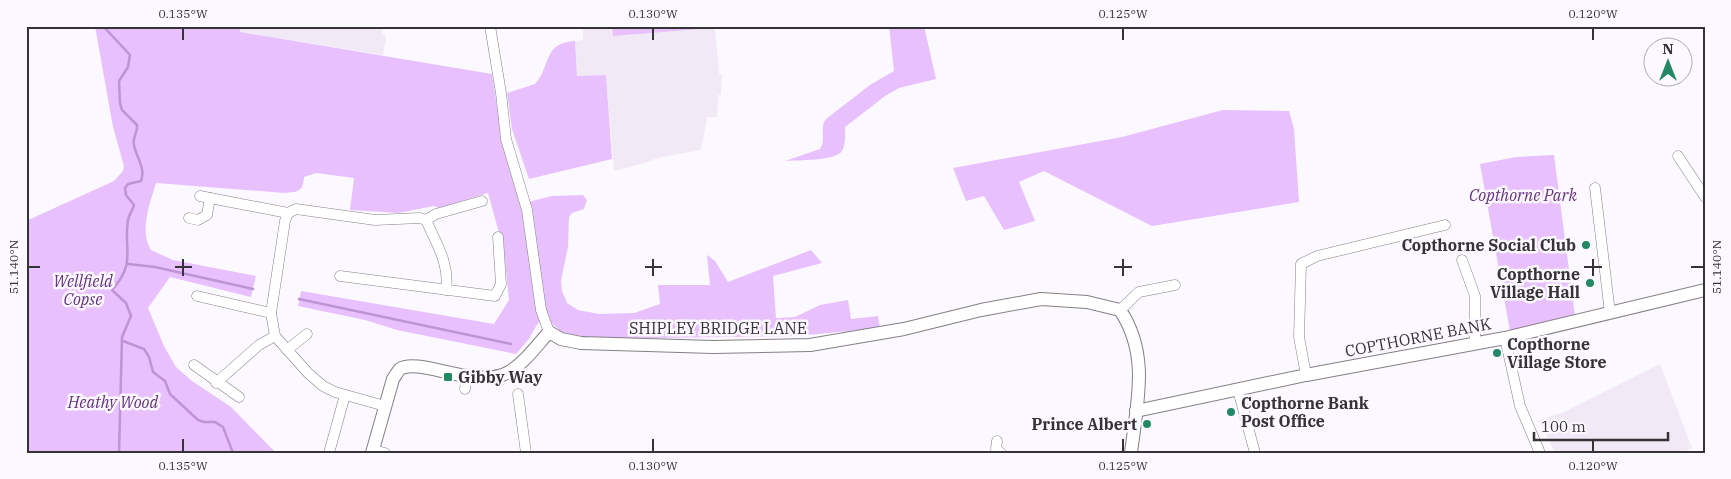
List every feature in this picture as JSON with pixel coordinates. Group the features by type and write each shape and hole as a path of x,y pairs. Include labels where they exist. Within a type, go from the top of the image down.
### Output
{"street":[{"path":"377,452 385,406 393,379 400,369 420,368 466,383 496,377 508,373 549,332 542,315 527,210 506,139 500,83 490,26"},
{"path":"1678,156 1704,195"},
{"path":"1595,188 1610,313"},
{"path":"189,218 198,220 206,215 205,197 288,213"},
{"path":"426,220 436,214 482,201"},
{"path":"385,406 345,395 318,382 275,336 271,313 284,221 288,213 296,209 361,219 396,220 420,218 426,220 444,257 448,280 446,290"},
{"path":"1306,375 1299,337 1301,264 1317,256 1445,225"},
{"path":"340,276 495,296 501,284 498,237"},
{"path":"1461,265 1475,296 1475,343"},
{"path":"1131,453 1140,358 1132,328 1120,310 1139,292 1174,285"},
{"name":"COPTHORNE BANK","path":"1136,411 1306,375 1505,338 1705,290"},
{"path":"197,296 271,313"},
{"name":"SHIPLEY BRIDGE LANE","path":"549,332 562,339 581,343 713,347 810,344 904,329 981,310 1041,299 1088,302 1120,310"},
{"path":"287,350 307,334"},
{"path":"216,383 259,346 275,336"},
{"path":"1505,338 1520,406 1540,453"},
{"path":"194,365 216,383 239,397"},
{"path":"1238,390 1254,453"},
{"path":"518,394 526,453"},
{"path":"329,453 345,395"}],"shaded area":[{"path":"241,26 383,26 382,35 386,36 383,55 240,32"},
{"path":"583,26 715,28 719,74 722,74 721,95 718,95 717,117 707,117 701,150 657,158 614,171 606,75 577,76 575,41 583,40"},
{"path":"1660,364 1692,448 1681,453 1555,453 1539,420 1564,412"}],"green space":[{"path":"95,26 241,26 240,32 492,74 501,133 520,204 552,196 583,195 587,200 584,209 572,213 569,217 568,247 561,280 562,291 567,303 578,310 599,314 634,313 660,304 658,285 710,285 707,255 715,261 728,282 811,250 822,263 773,276 776,318 795,317 820,305 848,300 851,319 878,316 880,328 797,336 579,339 565,334 548,321 538,323 528,340 516,354 397,330 365,320 298,306 301,291 494,324 509,300 504,251 488,193 439,208 434,206 398,213 350,210 354,178 316,173 304,177 303,185 299,190 285,193 156,183 146,226 146,234 151,250 173,260 256,276 251,297 170,277 148,308 164,346 176,367 192,381 231,407 276,453 26,453 26,221 114,181 123,171 124,166 113,127"},
{"path":"612,26 711,26 711,28 613,36"},
{"path":"889,26 924,26 936,79 899,88 885,96 845,127 844,145 842,151 838,154 832,157 785,161 820,149 823,141 823,126 826,119 870,85 894,71"},
{"path":"575,41 577,76 606,75 612,159 529,179 512,129 507,93 535,84 544,70 552,50 557,46"},
{"path":"1223,110 1289,111 1294,129 1299,202 1152,226 1044,171 1019,182 1035,221 1004,230 984,196 966,201 953,168 1122,137"},
{"name":"Copthorne Park","path":"1554,155 1575,316 1510,331 1480,164 1516,157"}],"waterway":[{"path":"103,26 130,55 128,67 119,81 120,103 122,110 137,125 134,142 142,172 141,181 128,184 125,188 126,195 134,205 128,220 128,256 120,280 112,290 126,303 131,316 122,337 119,453"},
{"path":"128,264 155,267 253,289"},
{"path":"299,299 511,344"},
{"path":"123,341 144,349 149,357 153,372 165,381 170,394 198,420 215,422 223,427 233,453"}],"place":[{"name":"Copthorne Social Club","path":"1586,245"},
{"name":"Copthorne Village Hall","path":"1590,283"},
{"name":"Copthorne Village Store","path":"1497,353"},
{"name":"Gibby Way","path":"448,377"},
{"name":"Copthorne Bank Post Office","path":"1231,412"},
{"name":"Prince Albert","path":"1147,424"}],"park label":[{"name":"Wellfield Copse","path":"83,290"},
{"name":"Heathy Wood","path":"113,402"}]}
